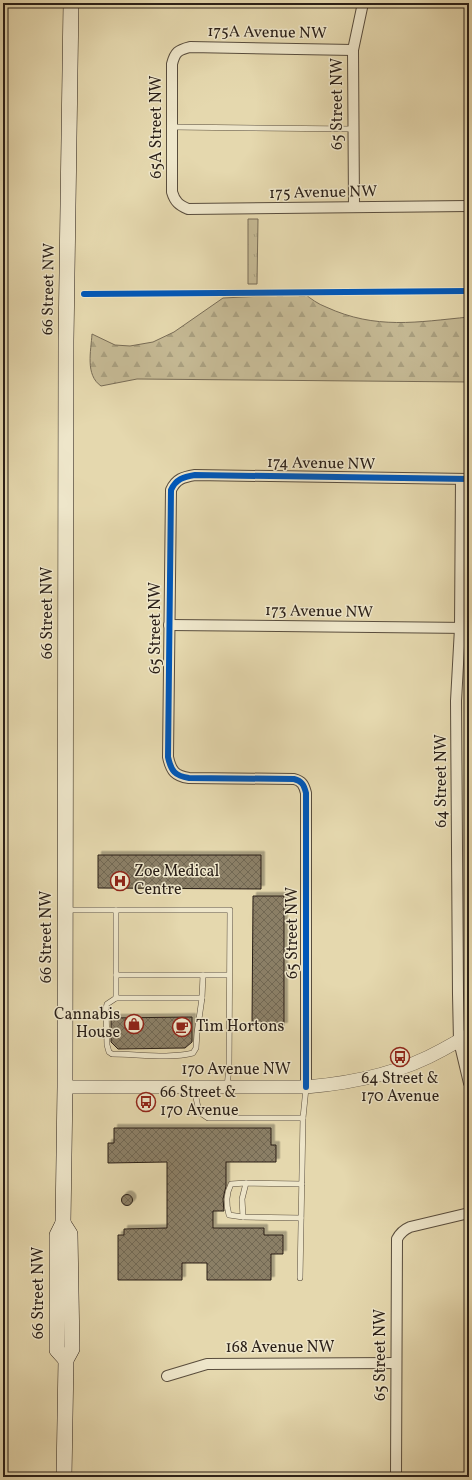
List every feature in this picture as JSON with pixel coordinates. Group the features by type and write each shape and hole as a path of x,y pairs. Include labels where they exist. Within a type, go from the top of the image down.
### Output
{"main road":[{"name":"66 Street NW","path":"64,1477 66,1360 72,1349 70,1234 62,1223 65,1087 66,354 70,3"}],"street":[{"name":"65 Street NW","path":"354,207 353,50 363,3"},
{"name":"175A Avenue NW","path":"180,49 190,47 353,50"},
{"name":"65A Street NW","path":"179,205 174,199 172,192 172,64 174,57 180,49"},
{"name":"175 Avenue NW","path":"179,205 188,209 469,206"},
{"name":"174 Avenue NW","path":"174,482 183,477 195,475 465,479"},
{"name":"64 Street NW","path":"465,479 465,628 456,701 464,1038 469,1083"},
{"name":"65 Street NW","path":"174,482 170,500 168,757 170,766 174,773 180,777 287,778 300,780 304,785 306,793 306,1087"},
{"name":"173 Avenue NW","path":"169,625 465,628"},
{"name":"170 Avenue NW","path":"65,1087 306,1087 333,1085 382,1075 442,1051 464,1038"},
{"name":"65 Street NW","path":"396,1477 397,1239 399,1234 404,1229 469,1213"},
{"name":"168 Avenue NW","path":"167,1376 207,1364 396,1363"}],"lane":[{"path":"172,128 353,129"},
{"path":"65,910 230,910 229,1067 227,1087"},
{"path":"116,910 116,998"},
{"path":"116,975 230,975"},
{"path":"202,975 202,998 196,1048 193,1053 186,1055 150,1055 112,1054 109,1052 107,1045 106,1008 107,1004 116,998 202,998"},
{"path":"194,1087 199,1112 208,1118 302,1118"},
{"path":"300,1278 302,1118 306,1087"},
{"path":"301,1218 243,1217 229,1215 227,1207 227,1192 231,1184 246,1182 302,1184"},
{"path":"243,1217 242,1199 246,1182"}],"green space":[{"path":"248,219 258,219 257,284 248,284"},
{"path":"305,294 312,300 344,314 380,322 432,321 469,317 469,382 137,379 101,386 93,376 90,362 92,334 115,345 130,346 153,342 174,332 223,298"}],"building":[{"path":"98,855 261,855 261,889 98,888"},
{"path":"253,896 284,896 284,1026 252,1026"},
{"path":"192,1017 192,1042 185,1048 118,1049 111,1042 111,1018"},
{"path":"114,1128 271,1128 271,1145 276,1145 276,1162 226,1162 226,1186 223,1199 224,1211 213,1211 213,1228 264,1228 264,1235 283,1235 283,1254 271,1254 271,1280 207,1280 207,1263 182,1263 182,1280 118,1280 118,1235 124,1235 124,1229 167,1228 167,1162 108,1163 108,1143 114,1143"},
{"path":"127,1194 131,1196 133,1200 131,1204 127,1206 123,1204 121,1200 123,1196"}],"cycle path":[{"path":"84,294 469,291"},
{"path":"306,1087 306,793 302,784 294,779 189,778 180,776 172,769 168,757 171,490 175,483 180,479 195,475 469,479"}],"place":[{"name":"Zoe Medical Centre","path":"120,881"},
{"name":"Cannabis House","path":"134,1024"},
{"name":"Tim Hortons","path":"182,1027"},
{"name":"64 Street & 170 Avenue","path":"400,1057"},
{"name":"66 Street & 170 Avenue","path":"146,1102"}]}
